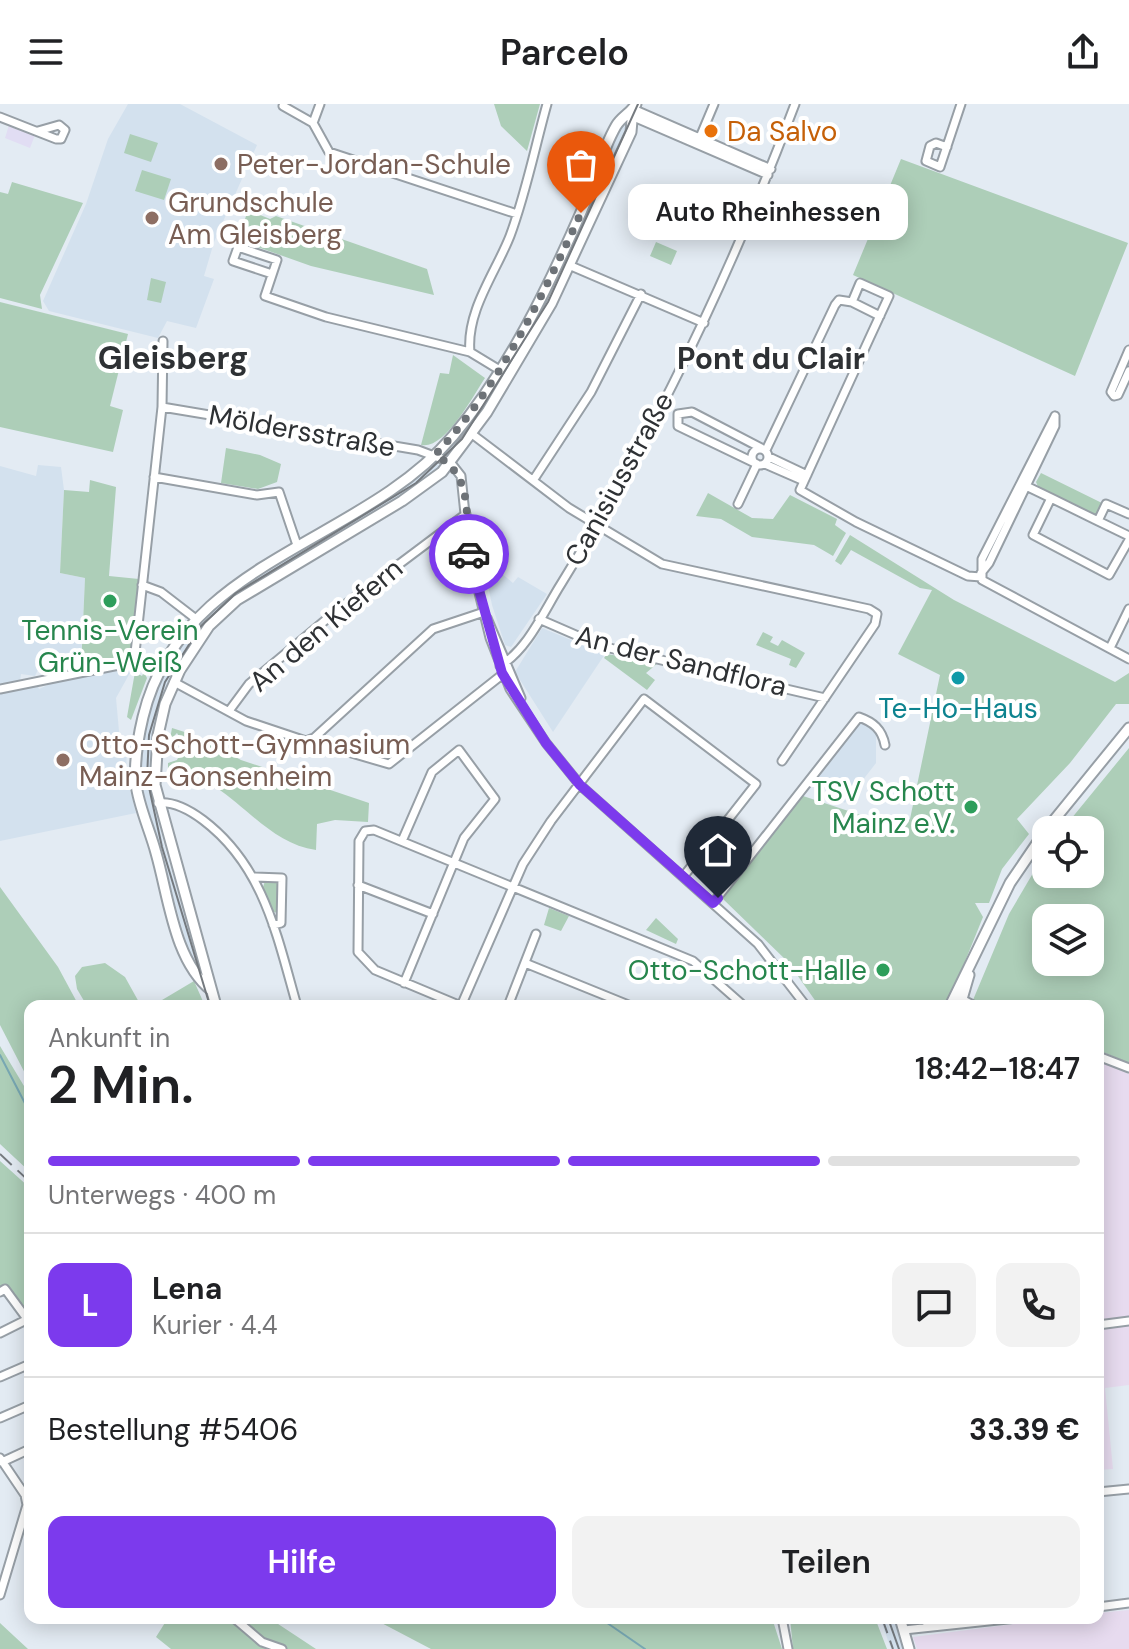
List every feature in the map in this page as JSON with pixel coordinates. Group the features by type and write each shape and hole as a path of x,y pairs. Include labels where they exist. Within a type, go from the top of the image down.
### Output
{"main road":[{"path":"211,990 187,965 136,787 141,727 149,694 158,674 196,619 234,585 375,499 422,464 442,458 472,434 531,340 571,266 631,132 632,111"},
{"path":"214,1000 158,803 155,773 158,735 174,682 197,643 237,600 423,487 453,435 498,369 558,263 617,125 632,111"},
{"path":"1057,816 1129,728"},
{"path":"956,1000 1010,883 1032,851"},
{"path":"187,965 198,966 202,958"},
{"path":"902,1624 909,1649"}],"street":[{"path":"313,123 320,104"},
{"path":"470,352 471,329 517,214 547,104"},
{"path":"698,141 714,104"},
{"name":"Canisiusstraße","path":"314,738 381,764 389,764 504,668 516,654 596,525 704,323 770,172 795,104"},
{"path":"947,147 961,104"},
{"path":"283,106 313,123 329,152 517,214"},
{"path":"632,111 770,172"},
{"path":"0,117 38,131"},
{"path":"272,274 233,261 238,247 277,260 265,296 290,306 470,352 498,369"},
{"path":"571,266 704,323"},
{"path":"803,482 889,296 860,283 852,302"},
{"path":"534,479 591,392 641,294"},
{"path":"738,504 764,457 835,305 839,300 852,302 880,316"},
{"path":"134,662 162,407 163,341"},
{"path":"1129,350 1111,392 1114,396 1118,395 1129,371"},
{"name":"Möldersstraße","path":"162,407 442,458"},
{"path":"764,457 678,426 678,414 692,412 764,457 803,482 856,522 968,576 981,575"},
{"path":"1023,485 1055,416 1055,426 1023,485 982,559 981,575 987,586 1129,659"},
{"path":"472,434 596,525 662,564 869,609 877,614 875,624 782,761"},
{"path":"442,458 461,476 469,552 484,612 504,668 523,706 580,785 766,953 801,1000"},
{"path":"154,477 257,495 279,492 297,545"},
{"path":"1023,485 1051,498 1098,521 1129,538 1113,574 1109,575 1034,539 1033,535 1051,498"},
{"path":"1098,521 1106,504 1129,514"},
{"name":"An den Kiefern","path":"229,711 249,684 334,613 466,514"},
{"path":"142,585 161,592 196,619"},
{"path":"1110,648 1129,609"},
{"path":"174,682 229,711 301,741 314,738 433,629 484,612"},
{"name":"An der Sandflora","path":"539,619 601,646 825,698"},
{"path":"0,689 134,662 158,674"},
{"path":"464,1000 511,886 537,840 644,699 756,784 683,877"},
{"path":"713,903 859,717 873,722 883,735 885,745"},
{"path":"402,841 432,772 459,750 495,799 464,838 404,983"},
{"path":"158,803 166,802 198,816 227,840 255,877 295,1000"},
{"path":"446,1000 368,965 358,952 359,841 362,833 369,829 700,965 738,1000"},
{"path":"255,877 282,878 281,923 273,925"},
{"path":"358,885 433,914"},
{"path":"510,1000 536,934"},
{"path":"525,963 616,1000"},
{"path":"1104,1058 1129,1068"},
{"path":"0,1292 5,1289 24,1314"},
{"path":"1104,1324 1129,1321"},
{"path":"0,1333 24,1323"},
{"path":"0,1377 24,1367"},
{"path":"0,1418 24,1408"},
{"path":"24,1451 1,1460 24,1489"},
{"path":"1104,1491 1129,1489"},
{"path":"0,1595 24,1527"},
{"path":"1104,1606 1129,1603"},
{"path":"241,1624 262,1642 282,1649"},
{"path":"783,1624 788,1649"},
{"path":"931,1624 938,1627"},
{"path":"904,1630 954,1624"}],"shaded area":[{"name":"Grundschule Am Gleisberg","path":"128,104 180,104 257,145 214,242 204,276 214,279 196,328 167,321 158,338 49,311 43,301 86,204 108,139"},
{"path":"623,122 628,123 626,136 548,302 506,368 594,190"},
{"path":"9,125 35,135 30,148 5,138"},
{"path":"497,378 502,381 485,410 450,452 447,447"},
{"path":"431,461 441,469 400,499 370,513 234,597 199,632 169,684 159,710 152,788 163,842 197,958 192,963 141,784 141,740 159,680 185,637 213,605"},
{"path":"38,465 61,467 64,490 60,573 85,578 81,662 61,661 59,657 58,661 43,659 35,676 21,674 20,681 0,684 0,466 36,476"},
{"path":"490,564 513,583 518,577 547,594 511,647 505,645 492,605 484,566"},
{"path":"542,628 605,654 553,732 515,672"},
{"name":"Otto-Schott-Gymnasium Mainz-Gonsenheim","path":"128,667 131,671 116,698 120,742 127,745 126,775 136,813 0,841 0,693 38,686 39,689 59,680"},
{"path":"862,721 876,732 876,763 845,803 814,783"},
{"path":"1104,1064 1129,1074 1129,1385 1105,1388 1113,1469 1104,1470"},
{"path":"1129,1610 1129,1649 917,1649 913,1637 1015,1624 1104,1624 1104,1612"},
{"path":"882,1624 887,1624 892,1636 889,1624 896,1624 905,1649 891,1649"}],"green space":[{"path":"494,104 540,104 527,151 501,126"},
{"path":"130,134 158,143 151,162 124,153"},
{"path":"901,159 1128,243 1075,376 853,275"},
{"path":"142,170 171,179 164,200 135,191"},
{"path":"12,182 83,203 40,295 42,309 0,298 0,192 8,194"},
{"path":"248,210 270,219 276,216 427,269 434,295 311,266 238,240"},
{"path":"656,242 677,251 671,265 650,256"},
{"path":"151,278 166,282 161,303 147,300"},
{"path":"0,302 128,334 110,406 123,410 113,452 0,427"},
{"path":"453,355 485,378 449,431 430,444 421,445 440,373 449,374"},
{"path":"226,448 260,455 281,464 277,482 258,489 221,483"},
{"path":"1041,473 1104,504 1098,516 1039,489 1036,482"},
{"name":"Tennis-Verein Grün-Weiß","path":"90,480 116,487 109,576 139,579 135,634 131,640 133,657 81,668 85,578 60,573 64,490 89,492"},
{"path":"708,493 752,518 773,519 790,495 837,519 835,525 846,533 833,556 814,545 752,537 721,519 696,516"},
{"name":"TSV Schott Mainz e.V.","path":"850,535 954,600 1115,682 1129,673 1129,704 1116,704 1070,763 1017,819 1029,834 1002,869 989,903 975,903 983,917 949,1000 815,1000 788,962 723,899 800,795 900,828 910,819 940,675 898,654 932,590 920,588 851,550 841,565 835,561"},
{"path":"763,632 773,637 770,642 778,646 782,640 805,653 796,668 789,665 791,659 756,645"},
{"path":"607,654 658,663 646,673 655,680 647,690 604,658"},
{"path":"135,672 142,676 144,672 147,678 131,720 127,717"},
{"path":"172,728 194,735 241,760 369,803 368,822 335,820 317,824 316,850 295,844 277,835 209,783 168,769 168,763 177,760 184,745 177,733 174,736 179,742 170,739"},
{"path":"1129,748 1129,1063 1104,1053 1104,1000 973,1000 1009,914 1032,875 1032,888 1104,888 1104,816 1073,816"},
{"path":"265,881 279,883 277,913 272,911 263,887"},
{"path":"0,887 58,967 76,1000 24,1000 24,1071 0,1025"},
{"path":"549,908 569,916 561,931 544,925"},
{"path":"656,918 678,939 676,944 646,930"},
{"path":"105,963 125,977 138,1000 83,1000 77,989 75,976 82,967"},
{"path":"194,981 202,1000 162,1000"},
{"path":"0,1046 24,1086 24,1166 0,1144"},
{"path":"0,1161 24,1183 24,1310 5,1285 0,1287"},
{"path":"0,1623 28,1649 0,1649"},
{"path":"164,1624 278,1624 316,1649 171,1649 156,1637"},
{"path":"383,1624 774,1624 782,1649 431,1649"},
{"path":"791,1624 877,1624 887,1649 793,1649"}],"waterway":[{"path":"0,1055 24,1101"},
{"path":"609,1624 645,1649"}],"tram line":[{"path":"208,1000 162,847 147,778 149,735 165,682 201,626 236,593 416,483 462,439 548,302 638,104"},
{"path":"890,1624 899,1649"}],"railway":[{"path":"0,1154 24,1176"},
{"path":"884,1624 893,1649"}],"way so far":[{"path":"469,554 461,476 450,462 435,455 468,415 498,369 543,292 581,213"}],"place":[{"name":"Da Salvo","path":"711,131"},
{"name":"Peter-Jordan-Schule","path":"221,164"},
{"name":"Auto Rheinhessen","path":"581,213"},
{"name":"Grundschule Am Gleisberg","path":"152,218"},
{"name":"Tennis-Verein Grün-Weiß","path":"110,601"},
{"name":"Te-Ho-Haus","path":"958,678"},
{"name":"Otto-Schott-Gymnasium Mainz-Gonsenheim","path":"63,760"},
{"name":"TSV Schott Mainz e.V.","path":"971,807"},
{"name":"Otto-Schott-Halle","path":"883,970"}],"district":[{"name":"Gleisberg","path":"173,358"},
{"name":"Pont du Clair","path":"771,358"}],"route":[{"path":"469,554 487,630 502,673 546,743 580,785 713,903 718,898"}]}
